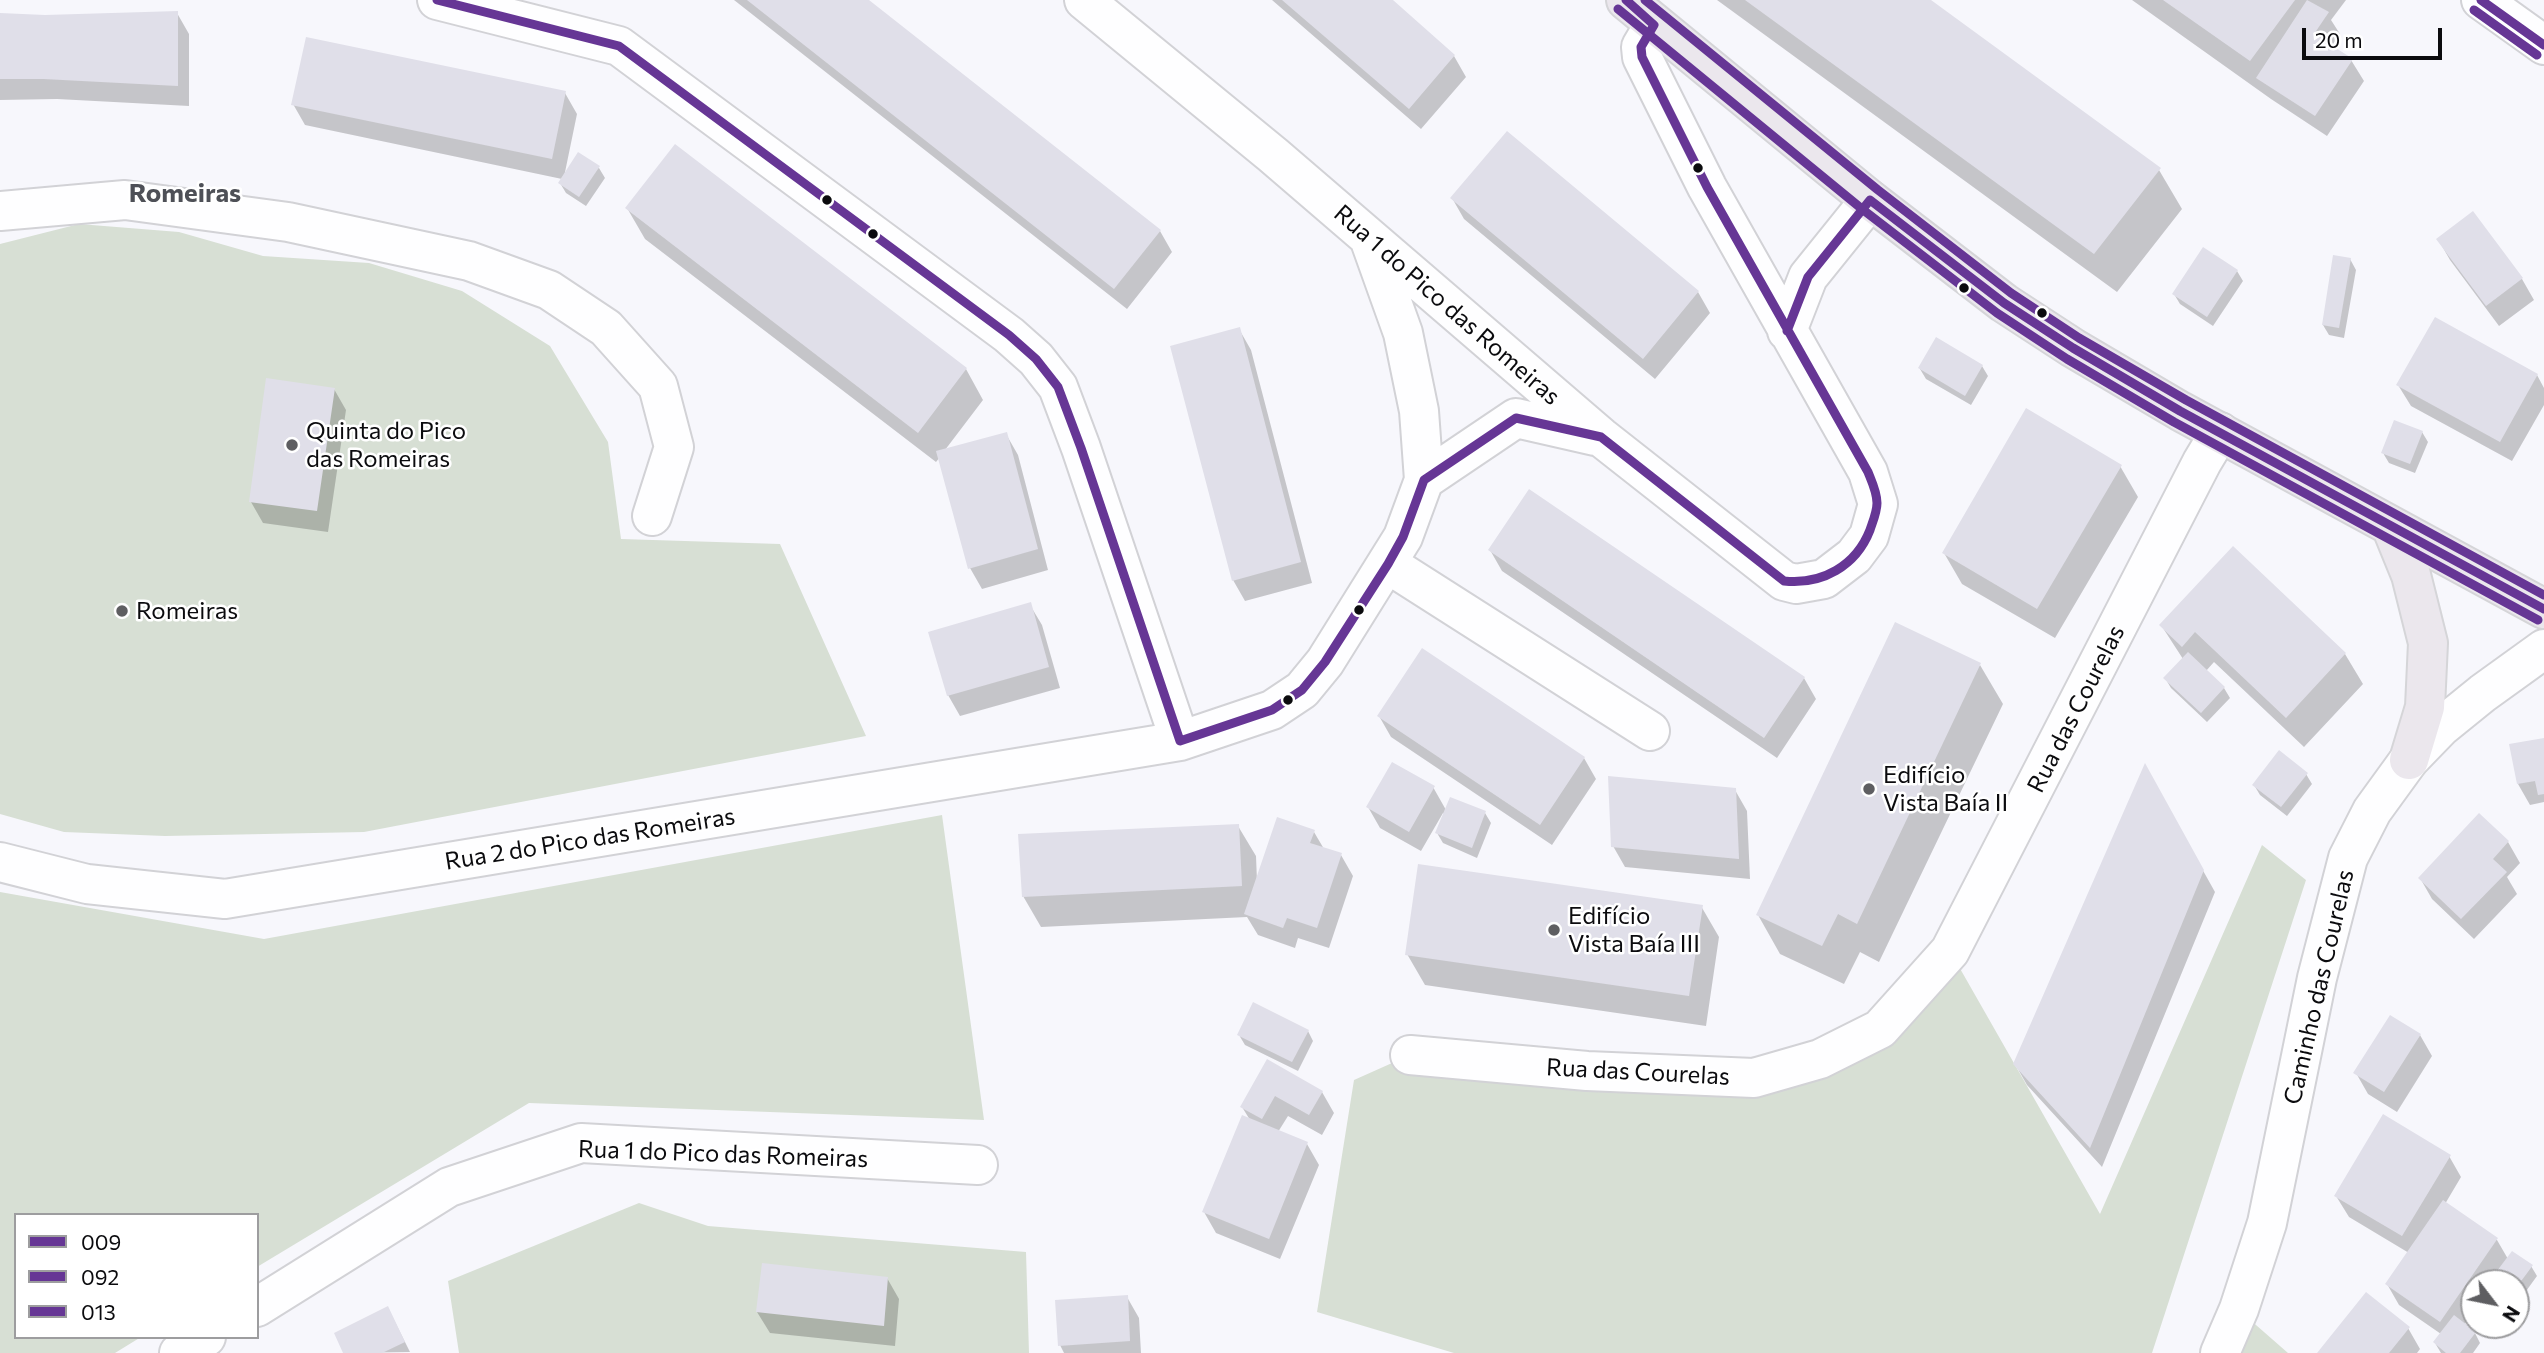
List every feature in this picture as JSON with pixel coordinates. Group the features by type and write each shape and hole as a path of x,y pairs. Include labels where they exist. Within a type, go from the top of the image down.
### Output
{"main road":[{"path":"1626,0 1870,200 2004,303 2073,348 2220,432 2544,609"},
{"path":"2391,526 2411,575 2428,643 2425,706 2409,760"}],"street":[{"path":"437,0 619,46 1009,335 1035,359 1058,387 1180,741"},
{"name":"Rua 1 do Pico das Romeiras","path":"1083,0 1273,155 1601,437 1784,581 1796,584 1824,579 1854,556 1862,546 1869,536 1878,504 1868,472 1851,438 1787,331 1707,187 1642,57 1641,47 1654,24"},
{"path":"2481,0 2544,45"},
{"path":"0,211 125,200 288,222 469,261 550,290 606,328 658,386 674,447 652,516"},
{"path":"1787,331 1808,277 1870,200"},
{"path":"1369,238 1404,332 1419,411 1424,480 1516,418 1601,437"},
{"name":"Rua das Courelas","path":"1410,1055 1587,1071 1754,1078 1820,1059 1880,1029 1951,951 2202,462 2220,432"},
{"name":"Rua 2 do Pico das Romeiras","path":"0,862 87,884 225,899 1180,741 1272,710 1302,690 1325,662 1388,564 1403,537 1424,480"},
{"path":"1388,564 1650,731"},
{"name":"Caminho das Courelas","path":"2220,1353 2239,1309 2267,1223 2314,992 2348,858 2372,811 2409,760 2441,727 2544,649"},
{"name":"Rua 1 do Pico das Romeiras","path":"259,1306 449,1187 580,1143 978,1165"},
{"path":"179,1353 203,1339"}],"shaded area":[{"path":"79,224 179,232 263,256 369,263 462,291 550,346 608,442 621,539 780,544 866,736 364,832 165,836 64,832 0,814 0,244"},
{"path":"942,815 984,1120 529,1103 259,1266 259,1213 14,1213 14,1339 138,1339 115,1353 0,1353 0,892 264,939"},
{"path":"2262,845 2306,880 2152,1353 1454,1353 1317,1312 1354,1080 1410,1055 1587,1071 1820,1059 1950,951 2100,1214"},
{"path":"639,1203 708,1226 1026,1252 1029,1353 459,1353 448,1281"},
{"path":"2248,1318 2288,1353 2220,1353"}],"building":[{"path":"747,0 869,0 1161,230 1114,289"},
{"path":"1282,0 1393,0 1455,55 1409,109"},
{"path":"1745,0 1931,0 2161,168 2094,254"},
{"path":"2163,0 2295,0 2250,61"},
{"path":"2307,0 2329,12 2314,34 2353,59 2315,116 2256,78"},
{"path":"178,11 178,86 0,79 0,13 45,15"},
{"path":"306,37 566,91 552,159 291,105"},
{"path":"1507,131 1699,291 1643,359 1450,198"},
{"path":"675,144 967,368 918,433 625,208"},
{"path":"578,152 600,166 579,197 558,183"},
{"path":"2473,211 2523,278 2486,306 2436,239"},
{"path":"2203,247 2238,270 2207,317 2172,294"},
{"path":"2333,255 2351,258 2339,328 2322,325"},
{"path":"2435,317 2538,374 2500,442 2396,385"},
{"path":"1240,327 1301,562 1232,581 1170,346"},
{"path":"1936,337 1983,365 1965,396 1918,368"},
{"name":"Quinta do Pico das Romeiras","path":"266,378 335,388 317,511 249,502"},
{"path":"2026,408 2122,465 2037,609 1942,553"},
{"path":"2394,420 2423,431 2410,464 2381,453"},
{"path":"1007,432 1038,549 968,569 936,451"},
{"path":"1529,489 1805,677 1764,738 1488,550"},
{"path":"2233,546 2346,653 2286,718 2195,632 2182,647 2159,625"},
{"path":"1031,602 1049,667 947,696 928,632"},
{"name":"Edifício Vista Baía II","path":"1895,622 1981,663 1857,924 1838,914 1822,946 1756,915"},
{"path":"1422,648 1585,757 1540,825 1377,716"},
{"path":"2188,652 2225,687 2201,713 2163,678"},
{"path":"2544,738 2544,794 2538,795 2535,781 2517,784 2509,744"},
{"path":"2279,750 2308,773 2281,807 2252,785"},
{"path":"1392,762 1435,786 1409,832 1366,807"},
{"path":"2145,763 2204,870 2090,1148 2013,1064"},
{"path":"1608,776 1736,788 1739,859 1611,847"},
{"path":"1450,797 1486,811 1472,848 1435,833"},
{"path":"2479,813 2509,841 2493,859 2507,872 2461,919 2418,878"},
{"path":"1277,817 1315,830 1310,843 1342,853 1317,928 1287,918 1283,928 1244,914"},
{"path":"1239,824 1242,886 1022,897 1018,834"},
{"name":"Edifício Vista Baía III","path":"1418,864 1703,905 1689,996 1405,955"},
{"path":"1253,1002 1309,1030 1292,1062 1237,1035"},
{"path":"2390,1015 2421,1034 2384,1092 2353,1073"},
{"path":"1267,1059 1323,1091 1309,1115 1275,1096 1262,1119 1240,1107"},
{"path":"2383,1114 2451,1155 2402,1236 2334,1196"},
{"path":"1242,1115 1308,1142 1269,1239 1202,1212"},
{"path":"2443,1200 2498,1238 2477,1269 2460,1269 2460,1293 2440,1322 2385,1284"},
{"path":"2512,1251 2533,1265 2530,1269 2498,1269"},
{"path":"762,1263 888,1277 884,1326 756,1312"},
{"path":"2366,1292 2410,1327 2389,1353 2317,1353"},
{"path":"1128,1295 1130,1341 1058,1346 1055,1300"},
{"path":"388,1306 405,1342 382,1353 343,1353 334,1333"},
{"path":"2454,1315 2460,1320 2460,1339 2471,1339 2460,1353 2446,1353 2433,1342"}],"transit line":[{"name":"009","path":"437,0 619,46 1009,335 1036,359 1058,387 1081,448 1180,741"},
{"name":"009","path":"1180,741 1272,710 1302,690 1325,662 1388,564 1403,537 1424,480 1516,418 1601,437 1784,581 1812,580 1824,576 1847,563 1864,543 1877,506 1868,472 1707,187 1642,57 1641,47 1654,25 1626,0"},
{"name":"013","path":"1645,0 1878,190 2011,293 2079,338 2186,400 2544,595"},
{"name":"009","path":"2481,0 2544,45"},
{"name":"092","path":"1618,9 1862,209 1997,313 2067,359 2174,422 2538,620"},
{"name":"092","path":"2474,10 2537,55"},
{"name":"009","path":"1787,331 1808,277 1870,200 2004,303 2073,348 2180,411 2544,609"}],"place":[{"name":"Quinta do Pico das Romeiras","path":"292,445"},
{"name":"Romeiras","path":"122,611"},
{"name":"Edifício Vista Baía II","path":"1869,789"},
{"name":"Edifício Vista Baía III","path":"1554,930"}],"district":[{"name":"Romeiras","path":"185,193"}]}
